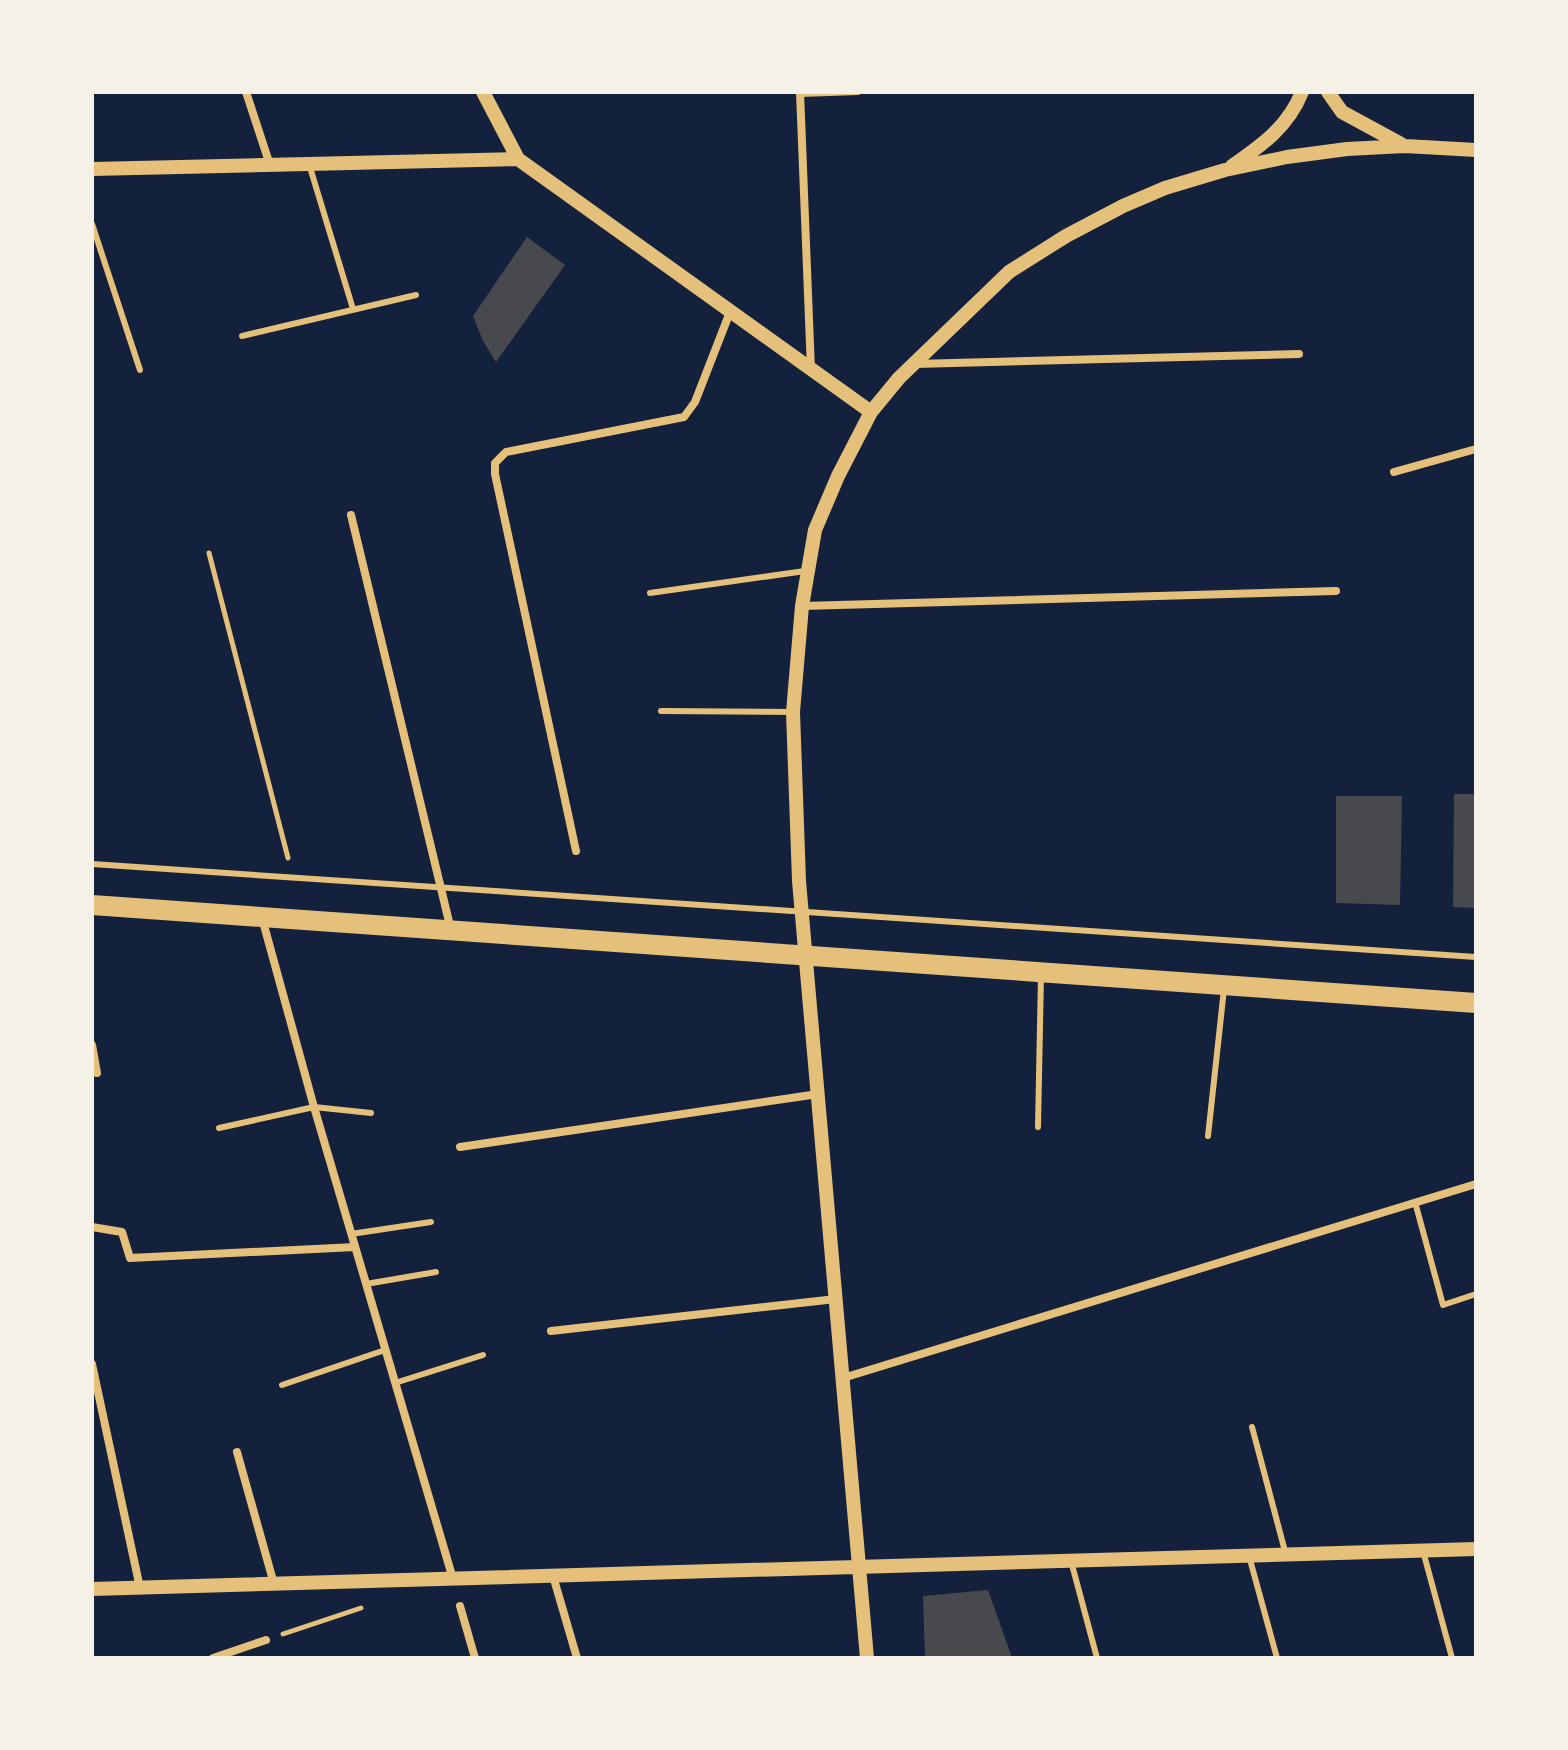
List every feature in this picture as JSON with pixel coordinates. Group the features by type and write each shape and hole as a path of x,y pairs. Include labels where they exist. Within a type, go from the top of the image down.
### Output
{"main road":[{"path":"92,905 1476,1003"}],"street":[{"path":"246,92 270,165"},
{"path":"483,92 518,159 871,412"},
{"path":"1225,170 1262,145 1287,122 1302,92"},
{"path":"1328,92 1342,112 1405,146"},
{"path":"800,93 811,370"},
{"path":"867,1658 799,881 793,712 802,606 815,530 871,412 911,365 1009,272 1066,236 1165,188 1225,170 1347,149 1405,146 1476,150"},
{"path":"92,169 518,159"},
{"path":"576,851 495,463 506,452 684,417 695,402 730,312"},
{"path":"911,365 1299,354"},
{"path":"1394,472 1476,449"},
{"path":"351,515 451,930"},
{"path":"802,606 1336,591"},
{"path":"261,917 453,1579"},
{"path":"92,1045 97,1073"},
{"path":"460,1147 818,1094"},
{"path":"843,1378 1476,1184"},
{"path":"92,1227 122,1232 130,1258 355,1247"},
{"path":"551,1331 836,1299"},
{"path":"92,1364 140,1588"},
{"path":"237,1452 274,1584"},
{"path":"92,1589 1476,1549"},
{"path":"553,1576 577,1658"},
{"path":"460,1606 475,1658"},
{"path":"213,1658 266,1640"}],"lane":[{"path":"800,93 858,92"},
{"path":"309,164 353,309"},
{"path":"92,224 140,370"},
{"path":"242,336 416,295"},
{"path":"650,593 807,571"},
{"path":"661,711 793,712"},
{"path":"92,864 1476,957"},
{"path":"1038,1127 1041,972"},
{"path":"1208,1136 1225,985"},
{"path":"219,1128 314,1107 371,1113"},
{"path":"1415,1202 1443,1305 1476,1294"},
{"path":"351,1234 431,1222"},
{"path":"366,1284 436,1272"},
{"path":"282,1385 385,1350"},
{"path":"395,1383 483,1355"},
{"path":"1252,1427 1286,1555"},
{"path":"1423,1551 1452,1658"},
{"path":"1249,1556 1277,1658"},
{"path":"1071,1561 1097,1658"}],"path":[{"path":"209,553 293,878"}],"building":[{"path":"527,237 565,265 496,362 473,316"},
{"path":"1454,794 1476,794 1476,908 1453,907"},
{"path":"1336,796 1402,796 1400,905 1336,903"},
{"path":"988,1590 1012,1658 925,1658 923,1596"}]}
